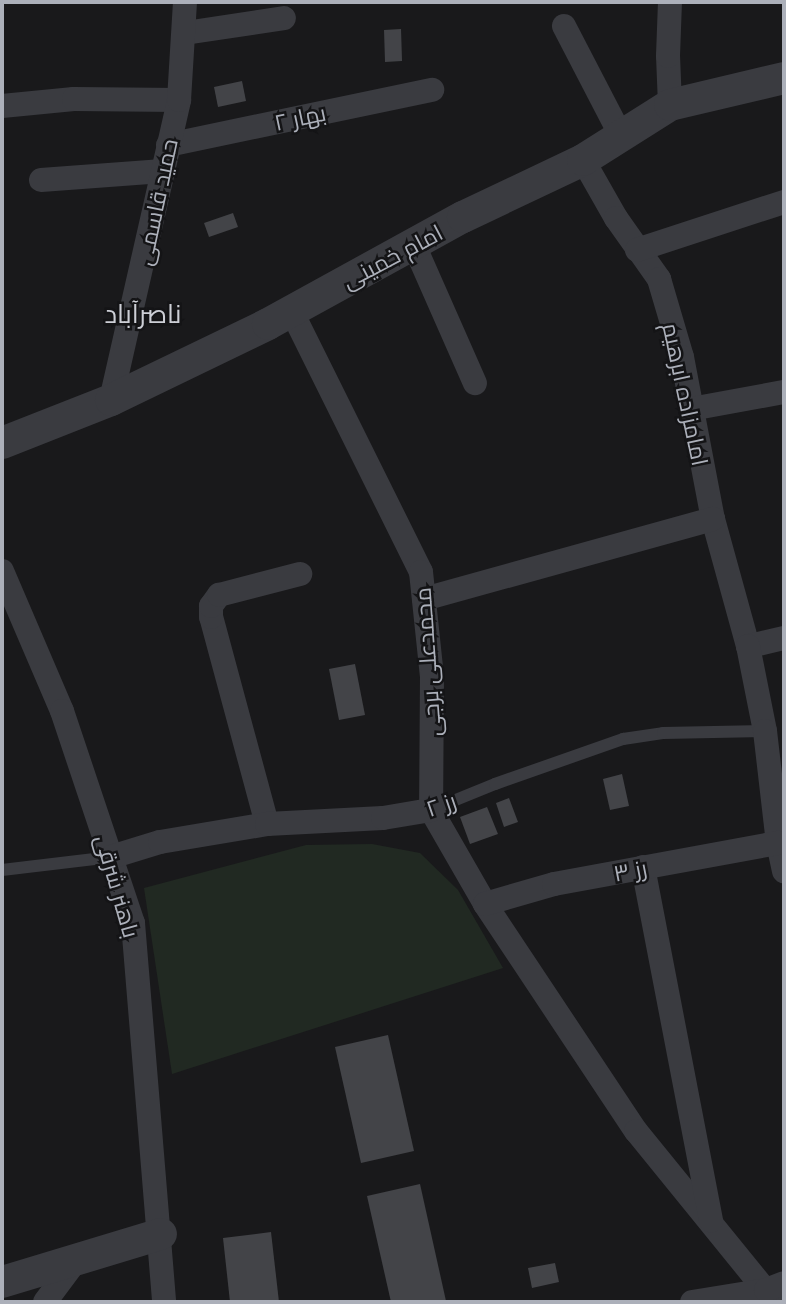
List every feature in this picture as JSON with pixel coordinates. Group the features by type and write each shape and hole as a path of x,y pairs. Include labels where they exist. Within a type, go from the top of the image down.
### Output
{"street":[{"name":"حمید قاسمی","path":"111,400 179,100 185,2"},
{"path":"670,2 670,105"},
{"path":"185,33 284,18"},
{"path":"564,26 621,136"},
{"name":"امام خمینی","path":"2,443 111,400 291,310 463,217 583,160 670,105 784,78"},
{"name":"بهار ۲","path":"168,145 432,90"},
{"path":"2,106 74,99 179,100"},
{"name":"امامزاده ابرهیم","path":"583,160 637,250 659,279 682,357 713,519 748,646 765,731 778,843 784,871"},
{"path":"41,180 163,171"},
{"path":"637,250 784,202"},
{"path":"414,245 475,383"},
{"name":"محمدعلی برجی","path":"291,310 399,522 421,572 432,676 431,810"},
{"path":"691,410 784,392"},
{"path":"424,599 713,519"},
{"name":"باهنر شرقی","path":"2,570 11,613 62,711 133,923 161,1234 164,1302"},
{"path":"267,824 211,617 211,606 219,594 300,574"},
{"path":"748,646 784,638"},
{"path":"431,810 485,904 636,1131 768,1294"},
{"name":"رز ۲","path":"111,857 160,842 267,824 383,818 431,810"},
{"name":"رز ۳","path":"485,904 554,884 778,843"},
{"path":"643,867 712,1223"},
{"path":"2,1282 161,1234"},
{"path":"45,1302 77,1259"},
{"path":"692,1302 768,1294"}],"lane":[{"name":"رز ۲","path":"431,810 495,784 623,739 663,733 765,731"},
{"path":"2,870 111,857"}],"shaded area":[{"path":"372,844 420,853 458,890 503,968 172,1074 144,888 306,845"}],"building":[{"path":"401,29 402,61 385,62 384,30"},
{"path":"242,81 246,101 218,107 214,87"},
{"path":"233,213 238,227 209,237 204,223"},
{"path":"355,664 365,715 339,720 329,669"},
{"path":"622,774 629,806 610,810 603,779"},
{"path":"509,798 518,822 504,827 496,803"},
{"path":"487,807 498,834 470,844 460,817"},
{"path":"388,1035 414,1151 361,1163 335,1047"},
{"path":"420,1184 446,1301 391,1302 367,1196"},
{"path":"271,1232 279,1302 230,1302 223,1238"},
{"path":"555,1263 559,1282 532,1288 528,1268"}],"district":[{"name":"ناصرآباد","path":"143,314"}]}
